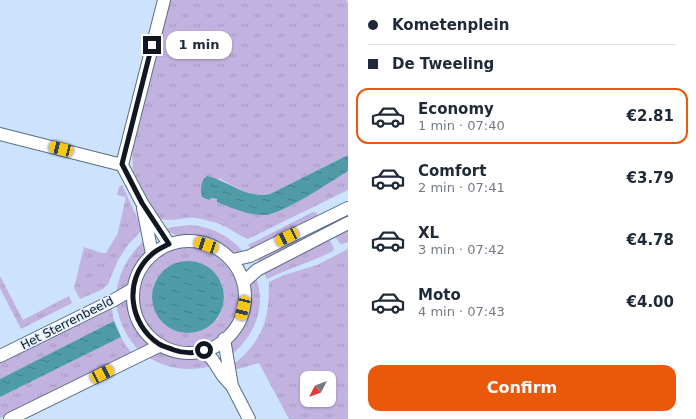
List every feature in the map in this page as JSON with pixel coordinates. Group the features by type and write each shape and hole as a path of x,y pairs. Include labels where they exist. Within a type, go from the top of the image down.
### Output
{"street":[{"path":"164,0 122,164 142,203 169,244"},
{"path":"0,134 122,164"},
{"path":"142,203 152,254"},
{"path":"233,260 250,256 348,208"},
{"path":"244,282 257,270 348,223"},
{"path":"178,242 196,242 214,248 233,260 239,269 244,282 245,297 240,320 224,340 216,346 200,352 180,352 161,345 150,336 137,316 134,307 133,289 137,274 142,264 152,254 169,244 178,242"},
{"name":"Het Sterrenbeeld","path":"0,356 114,300 133,289"},
{"path":"224,340 232,386"},
{"path":"10,419 161,345"},
{"path":"204,350 232,386 249,419"}],"green space":[{"path":"170,0 346,0 348,3 348,155 270,194 263,195 243,191 219,178 211,198 275,213 292,205 348,171 348,190 248,239 223,225 208,220 191,218 166,220 157,217 133,171 132,149"},
{"path":"122,185 141,226 140,232 127,246 118,260 108,284 103,289 80,299 74,288 84,247 106,253 117,236 126,197 117,195 119,187"},
{"path":"313,212 317,213 318,217 253,251 248,245"},
{"path":"322,224 326,232 260,264 256,256"},
{"path":"190,225 214,230 220,233 239,247 244,253 226,250 210,241 198,237 176,235 165,229"},
{"path":"348,229 348,242 343,244 339,243 334,234"},
{"path":"147,238 144,255 135,267 125,288 116,294 122,270 135,250"},
{"path":"326,238 331,242 334,249 333,251 267,279 263,271"},
{"path":"187,246 200,248 212,253 222,260 230,269 236,280 239,291 238,304 233,322 218,339 202,346 178,348 159,340 146,325 139,306 138,286 146,268 162,253","holes":["161,273 221,281 224,291 224,301 222,310 217,320 153,288"]},
{"path":"348,249 348,419 289,419 259,363 234,370 235,363 253,345 259,337 263,327 268,307 269,282 284,275 317,265"},
{"path":"0,276 23,320 69,296 72,303 21,329 0,288"},
{"path":"256,277 260,299 256,321 246,340 230,356 233,340 246,316 251,286"},
{"path":"128,297 131,318 141,336 151,346 140,352 124,330 117,310 116,303"},
{"path":"111,305 114,321 0,379 0,360"},
{"path":"121,337 126,346 134,355 0,418 0,397"},
{"path":"156,353 179,358 197,358 208,362 212,366 195,369 178,368 162,364 146,356"}],"water":[{"path":"348,155 348,171 294,204 272,214 258,215 234,209 217,202 217,199 211,198 209,200 202,197 201,191 203,180 207,176 215,178 245,192 261,195 270,194"},
{"path":"181,261 195,261 214,271 224,290 224,304 214,323 195,333 181,333 162,323 152,304 152,290 162,271"},
{"path":"114,321 121,337 0,397 0,379"}],"route":[{"path":"152,45 122,164 142,203 169,244 152,254 142,264 137,274 133,289 132,295 134,307 142,326 150,336 161,345 180,352 200,352 204,350"}]}
